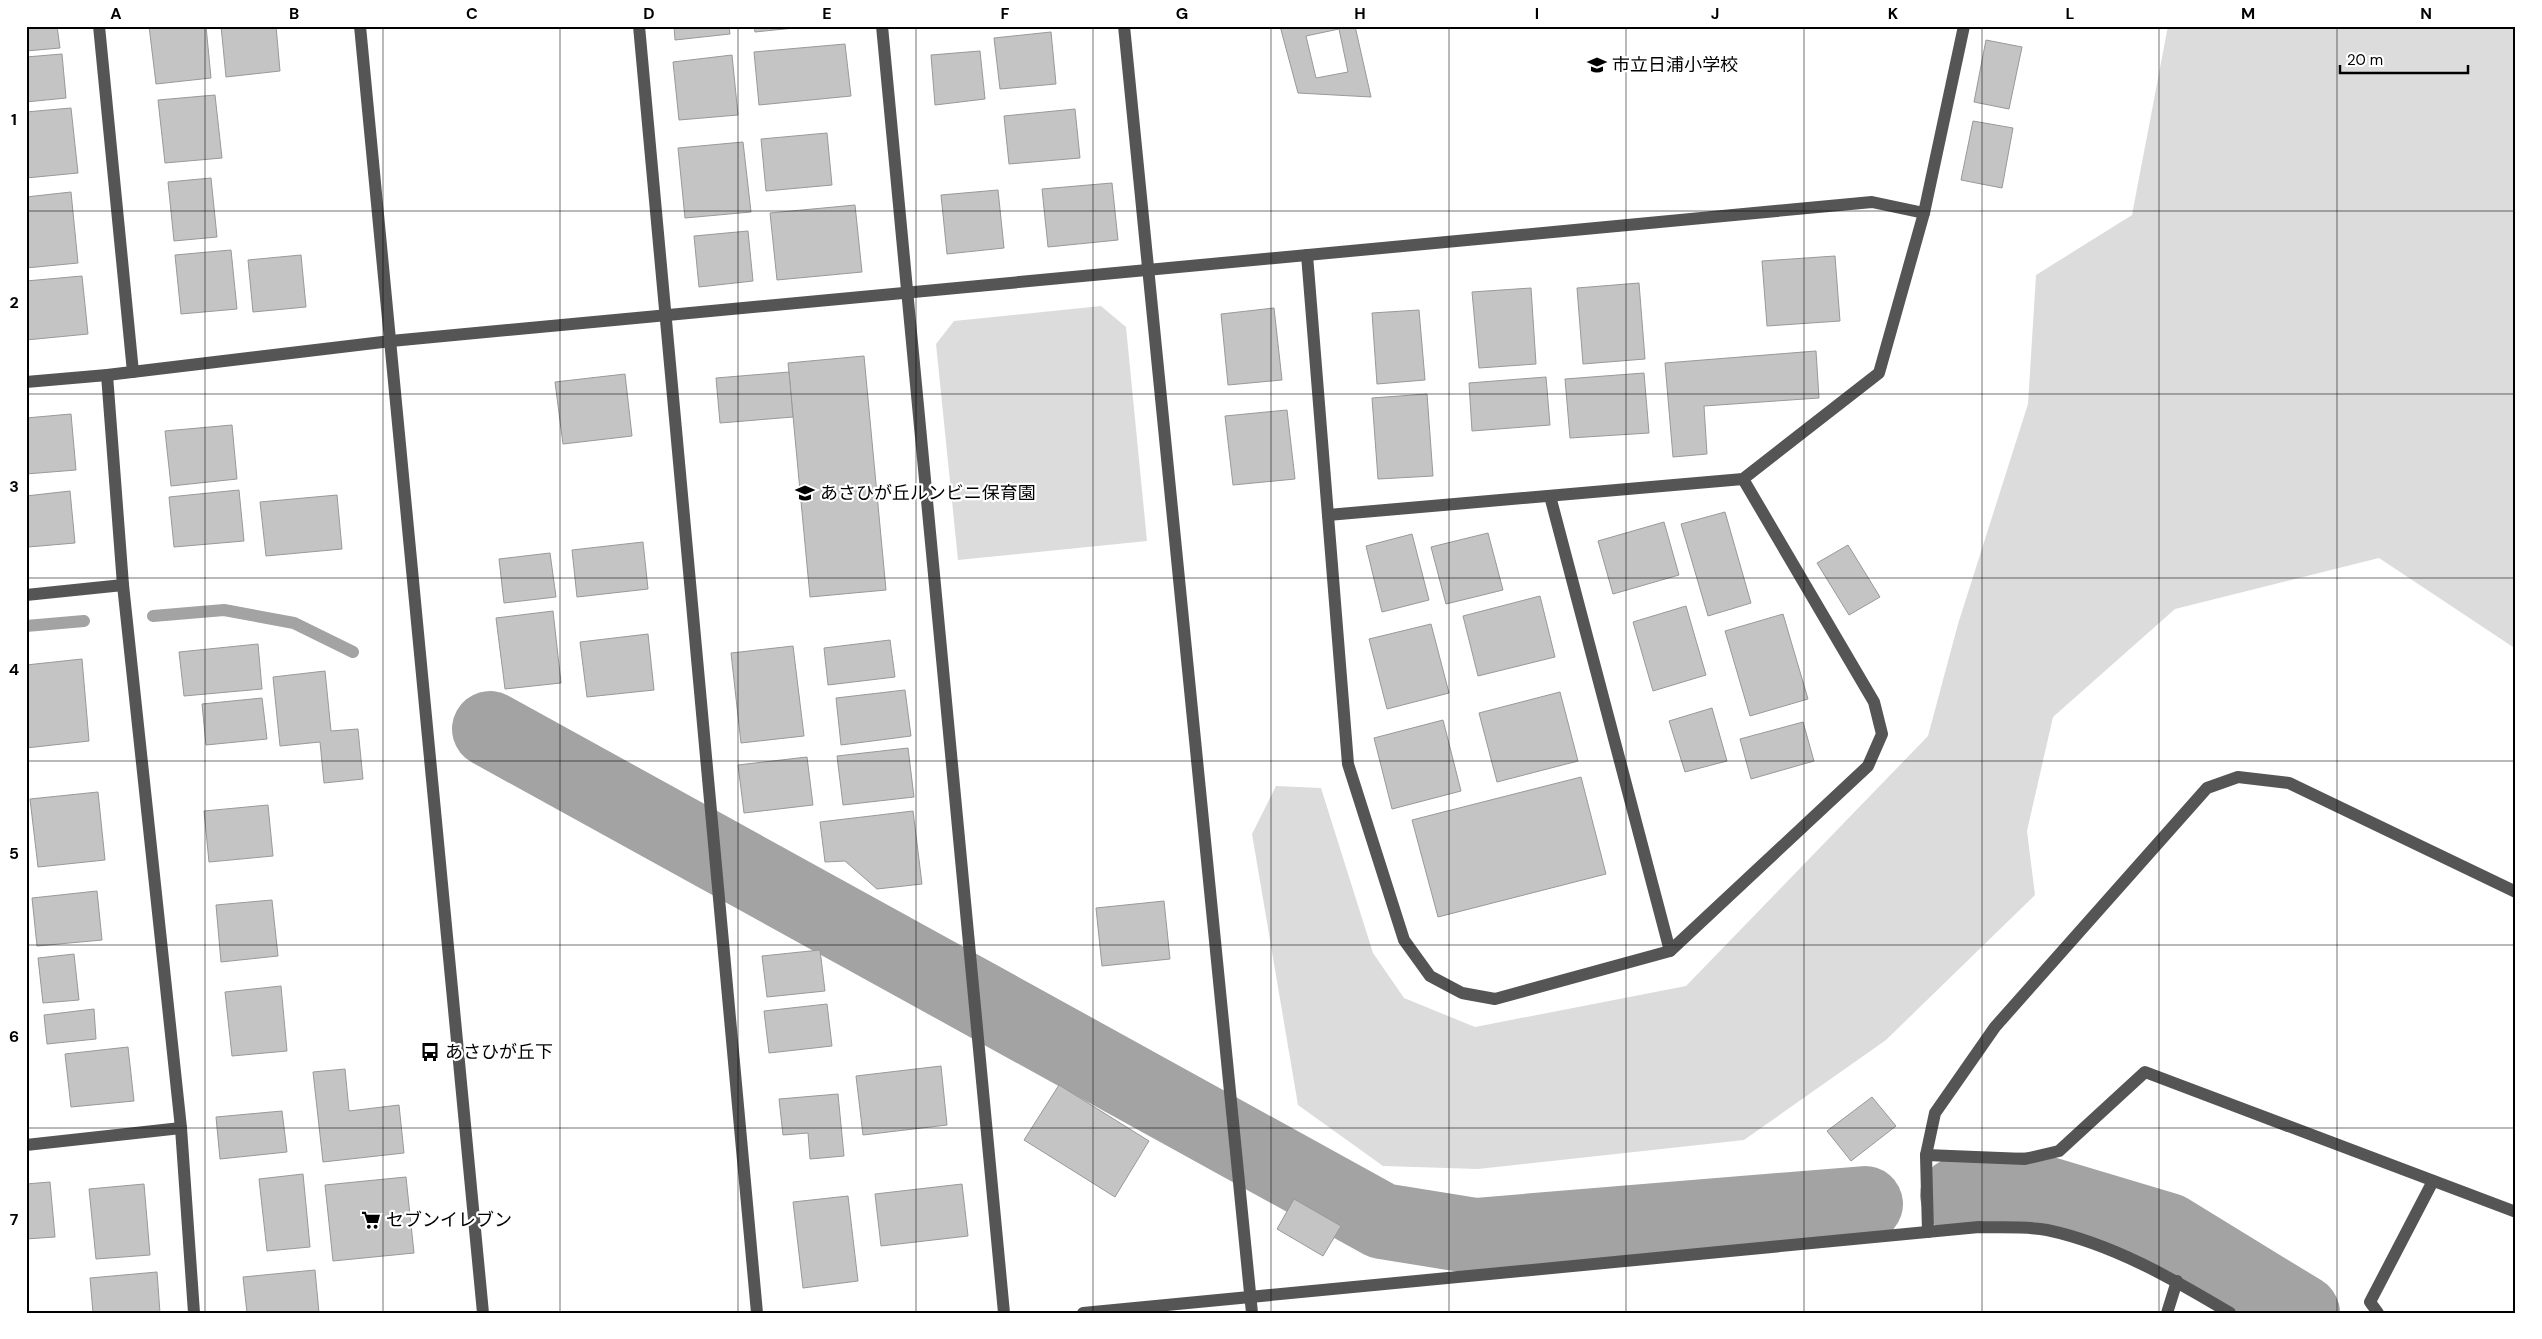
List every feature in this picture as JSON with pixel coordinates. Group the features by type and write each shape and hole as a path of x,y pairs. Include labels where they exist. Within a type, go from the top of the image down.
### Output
{"street":[{"path":"99,26 133,372"},
{"path":"360,26 483,1313"},
{"path":"639,26 757,1313"},
{"path":"882,26 1004,1313"},
{"path":"1124,26 1252,1313"},
{"path":"1328,515 1742,479 1879,373 1924,214 1964,26"},
{"path":"26,382 107,375 390,341 1872,202 1924,214"},
{"path":"1307,255 1348,764 1404,940 1430,976 1462,993 1495,999 1670,951 1868,766 1882,734 1874,702 1742,479"},
{"path":"107,375 123,585 181,1128 194,1313"},
{"path":"1550,496 1670,951"},
{"path":"26,595 123,585"},
{"path":"1928,1232 1926,1155 1935,1113 1995,1027 2207,788 2238,777 2289,783 2516,892"},
{"path":"1926,1155 2025,1159 2059,1150 2144,1072 2516,1212"},
{"path":"26,1145 181,1128"},
{"path":"2378,1313 2370,1302 2434,1181"},
{"path":"1083,1313 1979,1227 2046,1230 2106,1247 2177,1281 2230,1313"},
{"path":"2167,1313 2177,1281"}],"shaded area":[{"path":"2168,26 2516,26 2516,649 2379,558 2175,609 2053,717 2027,831 2035,895 1886,1040 1744,1140 1478,1169 1383,1166 1298,1105 1252,834 1276,786 1321,788 1373,953 1404,998 1475,1027 1686,986 1928,736 1958,624 2028,404 2036,275 2132,215"},
{"path":"1101,306 1126,327 1147,541 958,560 936,344 954,321"}],"building":[{"path":"26,26 57,26 60,48 26,51"},
{"path":"149,26 206,26 211,78 156,84"},
{"path":"221,26 276,26 280,71 226,77"},
{"path":"674,26 729,26 730,34 675,40"},
{"path":"754,26 814,26 755,32"},
{"path":"1280,26 1355,26 1371,97 1298,93","holes":["1339,29 1348,72 1316,78 1306,36"]},
{"path":"1051,32 1056,84 1000,89 994,38"},
{"path":"1986,40 2022,47 2009,109 1974,102"},
{"path":"845,44 851,96 759,105 754,52"},
{"path":"980,51 985,99 935,105 931,55"},
{"path":"62,54 66,98 26,102 26,57"},
{"path":"732,55 738,115 679,120 673,62"},
{"path":"215,95 222,158 165,163 158,100"},
{"path":"71,108 78,173 26,178 26,112"},
{"path":"1075,109 1080,158 1009,164 1004,116"},
{"path":"1973,121 2013,128 2002,188 1961,180"},
{"path":"827,133 832,185 766,191 761,139"},
{"path":"743,142 751,212 685,218 678,148"},
{"path":"211,178 217,237 174,241 168,182"},
{"path":"1112,183 1118,240 1048,247 1042,189"},
{"path":"998,190 1004,248 947,254 941,195"},
{"path":"71,192 78,263 26,268 26,197"},
{"path":"855,205 862,272 777,280 770,213"},
{"path":"748,231 753,281 699,287 694,236"},
{"path":"231,250 237,309 181,314 175,255"},
{"path":"301,255 306,307 253,312 248,260"},
{"path":"1835,256 1840,321 1767,326 1762,261"},
{"path":"82,276 88,334 26,340 26,281"},
{"path":"1639,283 1645,359 1583,364 1577,288"},
{"path":"1531,288 1536,364 1479,368 1472,292"},
{"path":"1274,308 1282,380 1228,385 1221,314"},
{"path":"1419,310 1425,380 1377,384 1372,313"},
{"path":"1816,351 1819,398 1704,406 1707,454 1673,457 1665,363"},
{"path":"864,356 886,590 810,597 788,363"},
{"path":"789,372 793,417 720,423 716,378"},
{"path":"1644,373 1649,433 1570,438 1565,379"},
{"path":"625,374 632,436 563,444 555,382"},
{"path":"1546,377 1550,425 1472,431 1469,383"},
{"path":"1427,394 1433,476 1378,479 1372,398"},
{"path":"1287,410 1295,479 1233,485 1225,416"},
{"path":"71,414 76,470 26,474 26,418"},
{"path":"232,425 237,479 171,486 165,431"},
{"path":"239,490 244,541 174,547 169,497"},
{"path":"70,491 75,543 28,547 26,496"},
{"path":"337,495 342,549 266,556 260,502"},
{"path":"1725,512 1751,603 1708,616 1681,524"},
{"path":"1664,522 1679,575 1613,594 1598,541"},
{"path":"1488,533 1503,590 1446,604 1431,547"},
{"path":"1412,534 1429,600 1382,612 1366,546"},
{"path":"643,542 648,589 577,597 572,550"},
{"path":"1848,545 1880,597 1849,615 1817,563"},
{"path":"550,553 556,597 504,603 499,559"},
{"path":"1540,596 1555,657 1478,676 1463,616"},
{"path":"1686,606 1706,675 1653,691 1633,622"},
{"path":"553,611 561,683 505,689 496,618"},
{"path":"1783,614 1808,699 1750,716 1725,631"},
{"path":"1431,624 1449,693 1387,709 1369,639"},
{"path":"648,634 654,690 587,697 580,642"},
{"path":"890,640 895,677 828,685 824,648"},
{"path":"258,644 262,689 184,696 179,652"},
{"path":"793,646 804,736 741,743 731,653"},
{"path":"82,659 89,741 26,748 26,665"},
{"path":"325,671 331,731 358,729 363,779 324,783 320,742 280,746 273,677"},
{"path":"905,690 911,736 841,745 836,698"},
{"path":"1560,692 1578,761 1497,782 1479,713"},
{"path":"262,698 267,739 206,745 202,704"},
{"path":"1712,708 1727,761 1685,772 1669,721"},
{"path":"1443,720 1461,791 1392,809 1374,738"},
{"path":"1803,722 1814,761 1751,779 1740,739"},
{"path":"908,748 914,797 843,805 837,756"},
{"path":"807,757 813,805 744,813 738,765"},
{"path":"1581,777 1606,874 1438,917 1412,820"},
{"path":"98,792 105,860 38,867 30,799"},
{"path":"268,805 273,856 209,862 204,811"},
{"path":"913,811 922,884 877,889 845,861 825,862 820,822"},
{"path":"97,891 102,940 37,946 32,898"},
{"path":"272,900 278,956 221,962 216,905"},
{"path":"1164,901 1170,959 1102,966 1096,908"},
{"path":"820,950 825,991 767,997 762,956"},
{"path":"74,954 79,1000 43,1003 38,958"},
{"path":"281,986 287,1051 232,1056 225,992"},
{"path":"827,1004 832,1046 769,1053 764,1011"},
{"path":"94,1009 96,1039 47,1044 44,1015"},
{"path":"128,1047 134,1101 71,1107 65,1054"},
{"path":"941,1066 947,1125 863,1135 856,1076"},
{"path":"345,1069 349,1111 399,1105 404,1153 323,1162 313,1072"},
{"path":"1059,1085 1149,1141 1115,1197 1024,1140"},
{"path":"838,1094 844,1156 810,1159 808,1133 783,1135 779,1099"},
{"path":"1872,1097 1896,1126 1851,1161 1827,1131"},
{"path":"282,1111 287,1152 220,1159 216,1117"},
{"path":"303,1174 310,1247 267,1251 259,1179"},
{"path":"406,1177 414,1253 333,1261 325,1185"},
{"path":"50,1182 55,1237 26,1239 26,1184"},
{"path":"144,1184 150,1255 96,1259 89,1189"},
{"path":"962,1184 968,1236 881,1246 875,1194"},
{"path":"848,1196 858,1281 803,1288 793,1202"},
{"path":"1294,1199 1341,1226 1323,1256 1277,1229"},
{"path":"315,1270 319,1313 247,1313 243,1277"},
{"path":"157,1272 160,1313 93,1313 90,1278"}],"waterway":[{"path":"153,616 224,610 294,623 353,652"},
{"path":"26,626 84,621"},
{"path":"490,729 1382,1221 1475,1236 1865,1204"},
{"path":"1958,1195 2031,1190 2168,1231 2302,1313"}],"place":[{"name":"市立日浦小学校","path":"1597,65"},
{"name":"あさひが丘ルンビニ保育園","path":"805,493"},
{"name":"あさひが丘下","path":"430,1052"},
{"name":"セブンイレブン","path":"371,1220"}]}
